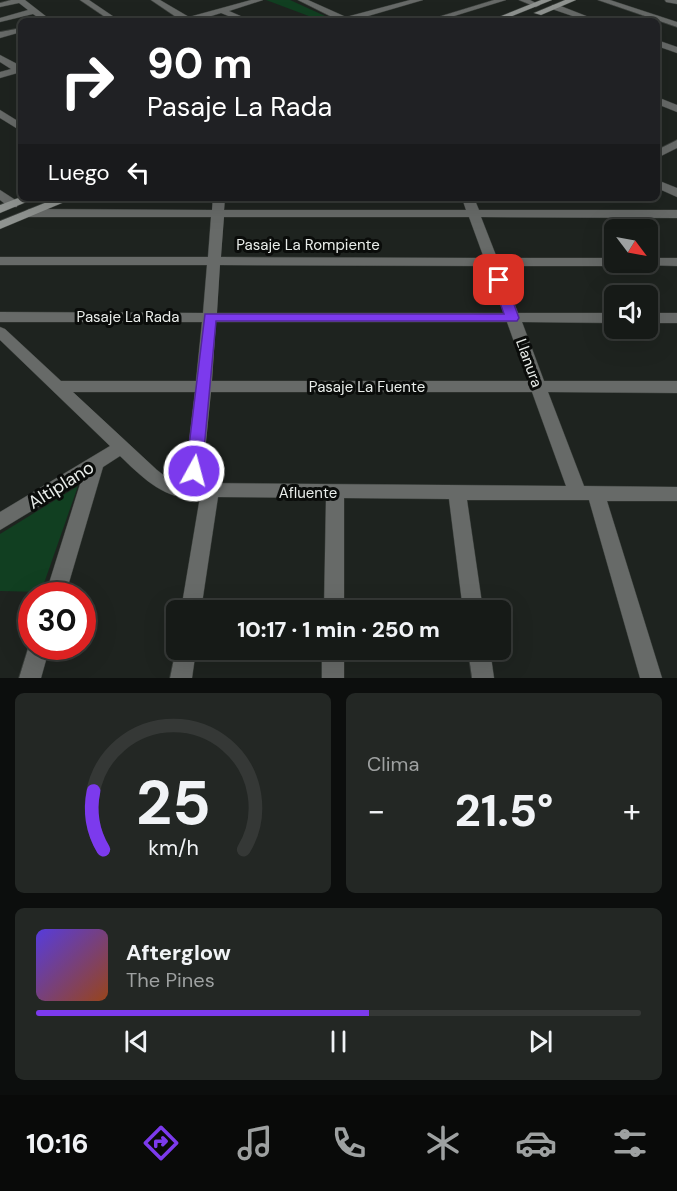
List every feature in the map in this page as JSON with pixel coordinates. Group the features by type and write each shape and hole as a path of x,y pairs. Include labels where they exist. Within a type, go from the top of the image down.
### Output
{"street":[{"path":"0,5 20,0 44,18"},
{"path":"84,0 111,18"},
{"path":"155,0 182,18"},
{"path":"223,0 236,7"},
{"path":"198,18 259,0"},
{"path":"302,0 341,18"},
{"path":"347,18 419,0"},
{"path":"439,18 502,0"},
{"path":"523,0 536,5"},
{"path":"501,18 548,0"},
{"path":"527,18 572,0"},
{"path":"602,0 656,18"},
{"path":"669,0 677,2"},
{"path":"313,5 323,3"},
{"path":"555,7 586,18"},
{"path":"0,20 34,11"},
{"path":"222,11 240,18"},
{"path":"660,19 677,25"},
{"path":"0,35 18,31"},
{"path":"660,44 677,50"},
{"path":"0,58 18,68"},
{"path":"0,75 18,70"},
{"path":"660,101 677,109"},
{"path":"0,113 18,123"},
{"path":"0,126 18,123"},
{"path":"660,138 676,145"},
{"path":"660,153 676,145"},
{"path":"660,184 677,193"},
{"path":"0,194 13,204"},
{"path":"0,209 22,201"},
{"path":"0,225 60,201"},
{"name":"Llanura","path":"469,201 538,387 587,494 651,678"},
{"path":"29,213 219,206 474,214 677,214"},
{"path":"192,600 201,492 204,386 219,206"},
{"name":"Pasaje La Rompiente","path":"0,261 604,262"},
{"path":"658,262 677,262"},
{"name":"Pasaje La Rada","path":"0,317 604,318"},
{"path":"658,318 677,318"},
{"name":"Afluente","path":"0,332 160,482 171,487 201,492 677,494"},
{"name":"Pasaje La Fuente","path":"58,386 677,387"},
{"name":"Altiplano","path":"0,522 122,447"},
{"path":"59,582 95,464"},
{"path":"334,600 335,493"},
{"path":"458,493 472,600"},
{"path":"30,678 35,660"},
{"path":"180,678 183,660"},
{"path":"333,660 333,678"},
{"path":"480,660 483,678"}],"green space":[{"path":"266,0 290,0 329,18 314,18"},
{"path":"78,486 44,582 18,582 18,591 0,591 0,534"}],"route":[{"path":"194,471 210,317 513,318 499,280"}]}
